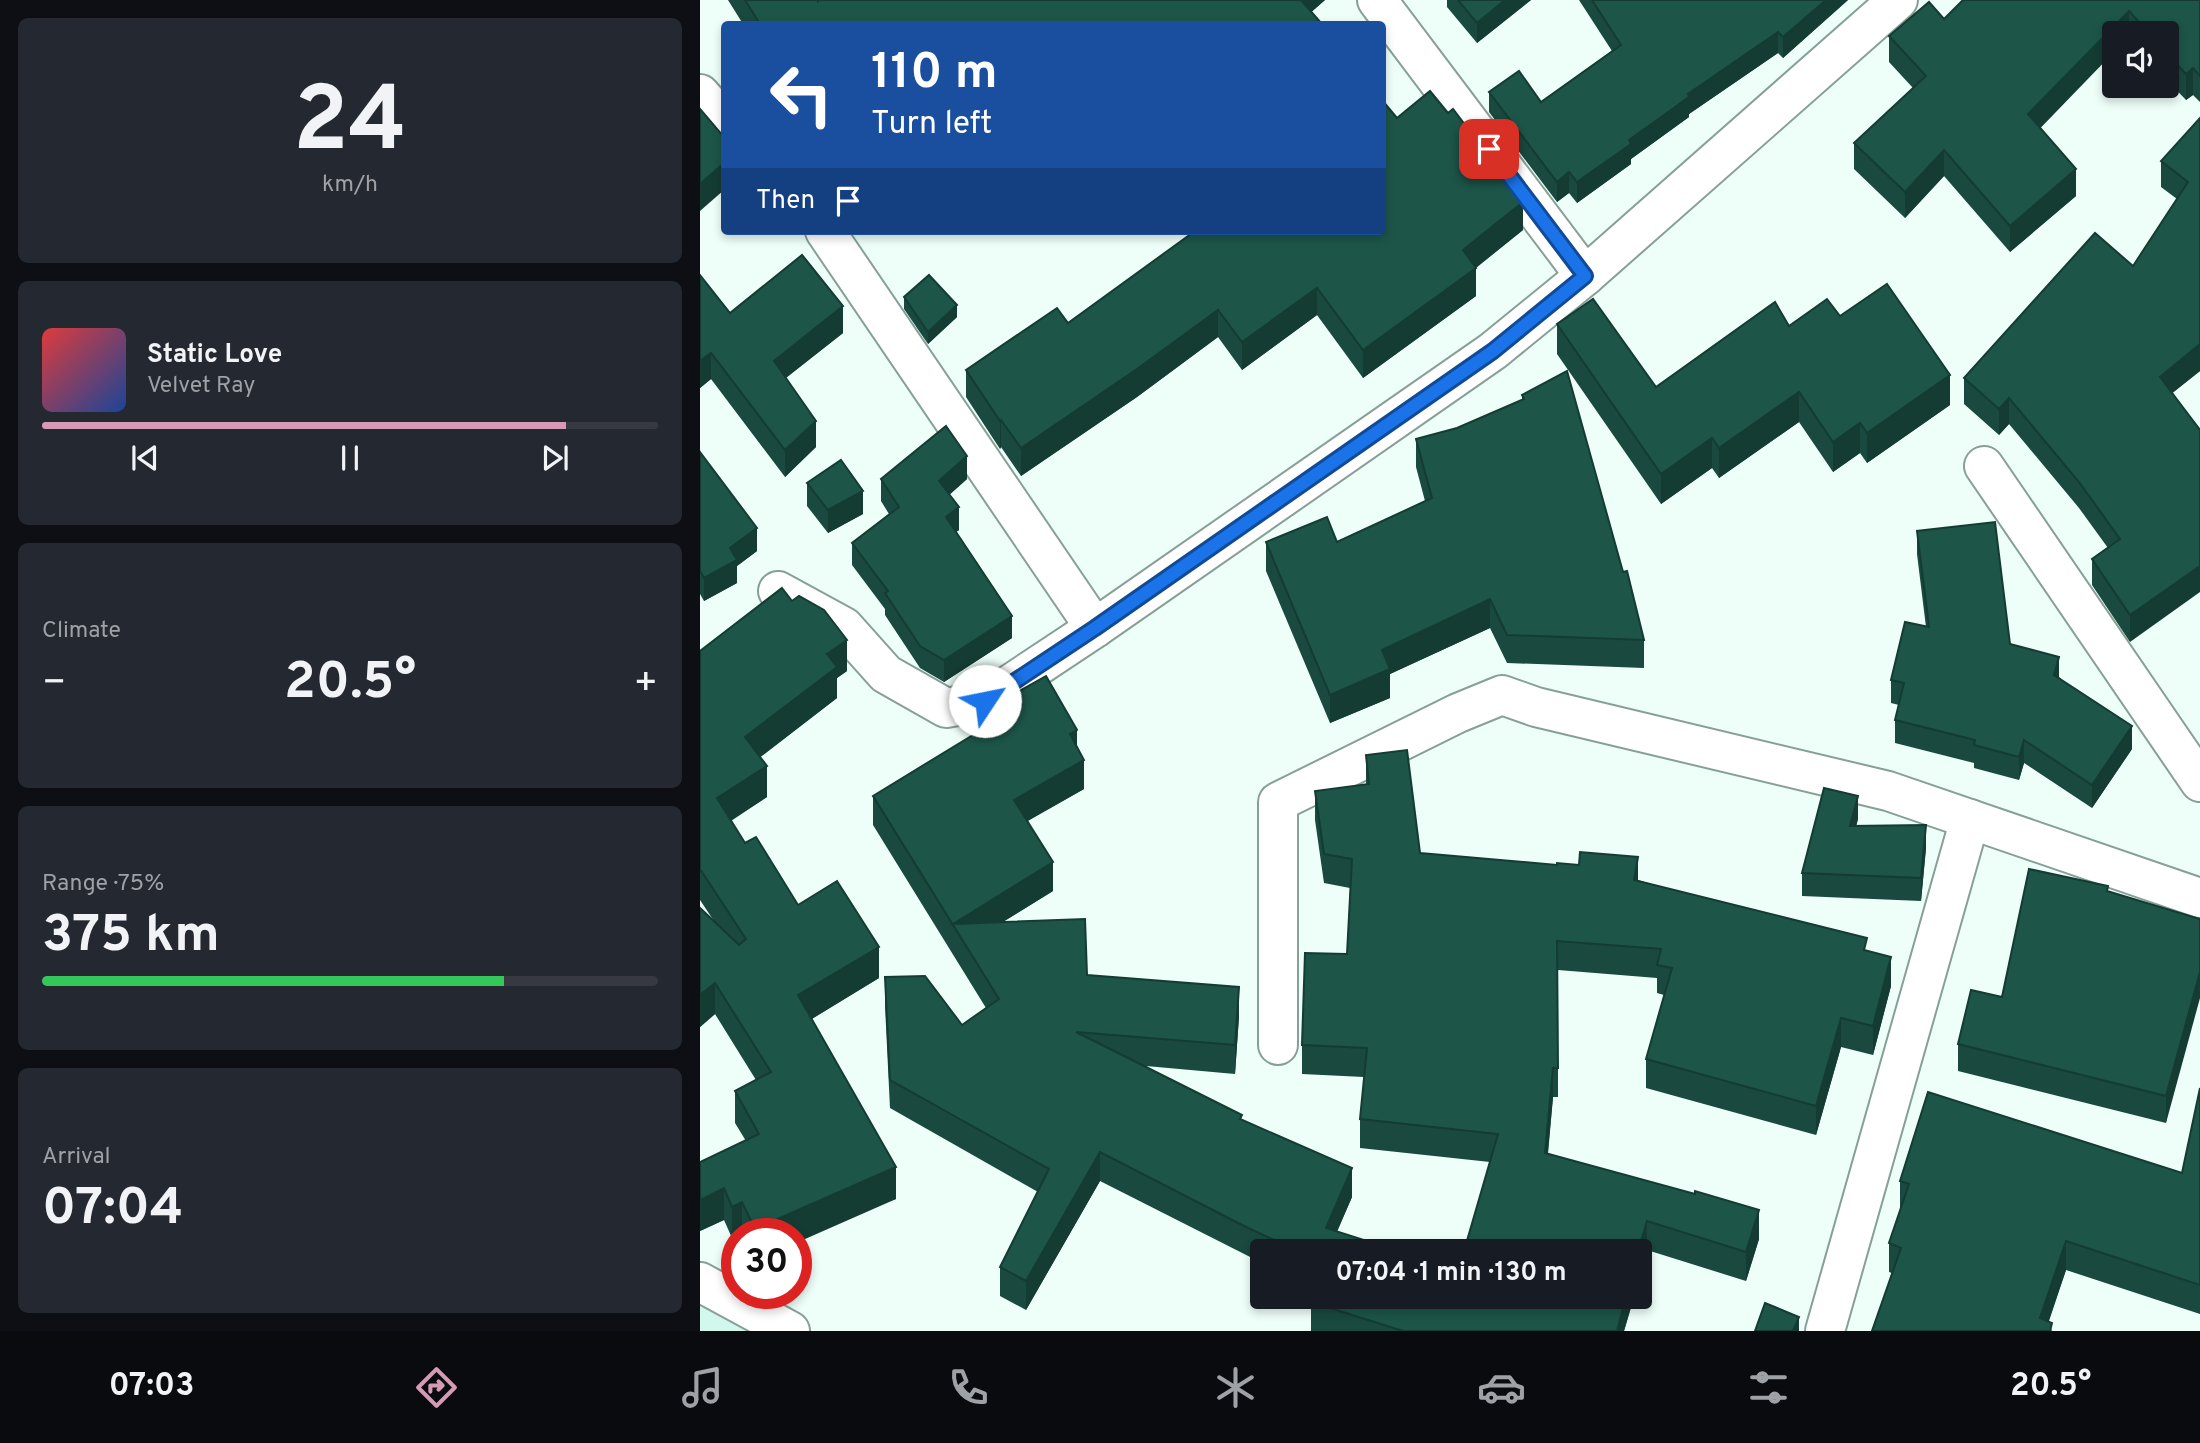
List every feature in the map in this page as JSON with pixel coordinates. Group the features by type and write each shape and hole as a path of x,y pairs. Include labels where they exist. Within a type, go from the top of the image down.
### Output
{"street":[{"path":"1377,0 1585,276"},
{"path":"778,591 844,627 886,674 946,708 985,701 1095,628 1493,351 1585,276 1898,0"},
{"path":"700,94 721,118"},
{"path":"828,235 1095,628"},
{"path":"1984,466 2200,782"},
{"path":"1278,1045 1278,802 1458,713 1502,695 1536,707 1888,791 2200,898"},
{"path":"1825,1331 1970,819"},
{"path":"700,1282 790,1331"}],"shaded area":[{"path":"700,1297 763,1331 700,1331"}],"building":[{"path":"745,0 1301,0 1319,21 758,21"},
{"path":"1458,0 1505,0 1477,23"},
{"path":"1592,0 1826,0 1783,37 1778,32 1688,94 1689,97 1629,140 1631,144 1577,182 1569,172 1557,182 1489,92 1519,71 1541,102 1621,45"},
{"path":"1963,0 2200,0 2200,76 2193,68 2186,74 2179,67 2179,21 2138,21 2129,11 2119,21 2102,21 2102,39 2028,114 2076,169 2010,226 1944,150 1905,192 1854,143 1926,76 1889,36 1929,2 1944,19"},
{"path":"1430,91 1448,113 1453,109 1523,202 1463,250 1476,268 1363,350 1317,288 1242,342 1218,310 1021,448 966,370 1057,308 1068,323 1189,235 1386,235 1386,105 1397,118"},
{"path":"700,109 721,134 721,166 700,184"},
{"path":"2200,118 2200,344 2160,377 2200,430 2200,566 2130,615 2092,559 2120,539 2079,482 2009,398 1999,409 1964,378 2095,233 2133,266 2188,182 2161,161"},
{"path":"802,255 843,306 774,361 816,421 785,450 711,353 700,361 700,275 730,313"},
{"path":"929,275 957,305 928,332 904,297"},
{"path":"1887,284 1950,375 1867,433 1860,423 1833,442 1799,392 1719,448 1712,438 1661,474 1557,324 1593,299 1656,387 1775,302 1789,326 1827,299 1840,316"},
{"path":"1567,371 1623,572 1627,571 1644,640 1507,635 1490,599 1382,650 1390,669 1330,695 1266,542 1327,517 1337,542 1432,498 1416,439 1457,428 1524,399 1522,395"},
{"path":"946,426 967,456 939,481 959,507 946,517 1012,616 944,660 920,646 885,593 888,591 852,543 899,507 881,479"},
{"path":"700,452 757,528 730,548 737,560 704,578 700,571"},
{"path":"841,460 863,491 828,510 807,483"},
{"path":"1995,522 2010,644 2059,657 2054,675 2132,726 2092,785 2024,740 2019,757 1974,745 1975,740 1895,720 1904,683 1891,680 1905,622 1929,627 1917,531"},
{"path":"782,588 792,601 799,596 824,610 847,640 827,654 837,667 745,737 767,766 717,798 745,843 756,837 798,905 837,881 879,947 798,995 896,1167 780,1218 750,1218 742,1202 732,1207 724,1188 700,1200 700,1162 759,1134 735,1091 771,1072 715,983 700,995 700,908 739,945 746,939 700,869 700,651"},
{"path":"1046,676 1077,730 1070,734 1084,760 1014,800 1053,862 953,924 1085,919 1087,975 1239,987 1235,1045 1076,1032 1242,1115 1240,1119 1352,1168 1326,1228 1360,1239 1272,1239 1100,1152 1026,1281 1000,1267 1049,1169 890,1080 885,977 925,976 962,1025 999,999 873,796 986,727 979,714"},
{"path":"1407,750 1420,853 1557,865 1579,865 1580,852 1638,857 1634,880 1867,938 1864,950 1891,957 1873,1026 1841,1018 1816,1106 1646,1059 1672,968 1657,965 1661,949 1557,941 1558,1068 1553,1068 1545,1153 1759,1210 1746,1252 1647,1221 1642,1239 1467,1239 1498,1134 1360,1119 1367,1048 1302,1045 1305,953 1347,954 1352,859 1324,854 1315,791 1369,784 1366,755"},
{"path":"1824,788 1858,796 1850,826 1926,825 1921,878 1802,873"},
{"path":"2029,869 2108,886 2107,891 2200,919 2200,972 2166,1096 1958,1044 1971,990 2002,997"},
{"path":"2200,1088 2200,1285 2066,1241 2040,1318 2052,1323 2050,1331 1872,1331 1901,1248 1889,1243 1909,1184 1900,1181 1928,1092 2182,1173"},
{"path":"1765,1303 1799,1317 1793,1331 1755,1331"},
{"path":"1333,1309 1623,1309 1617,1331 1403,1331"}],"route":[{"path":"985,701 1095,628 1493,351 1585,276 1489,149"}]}
